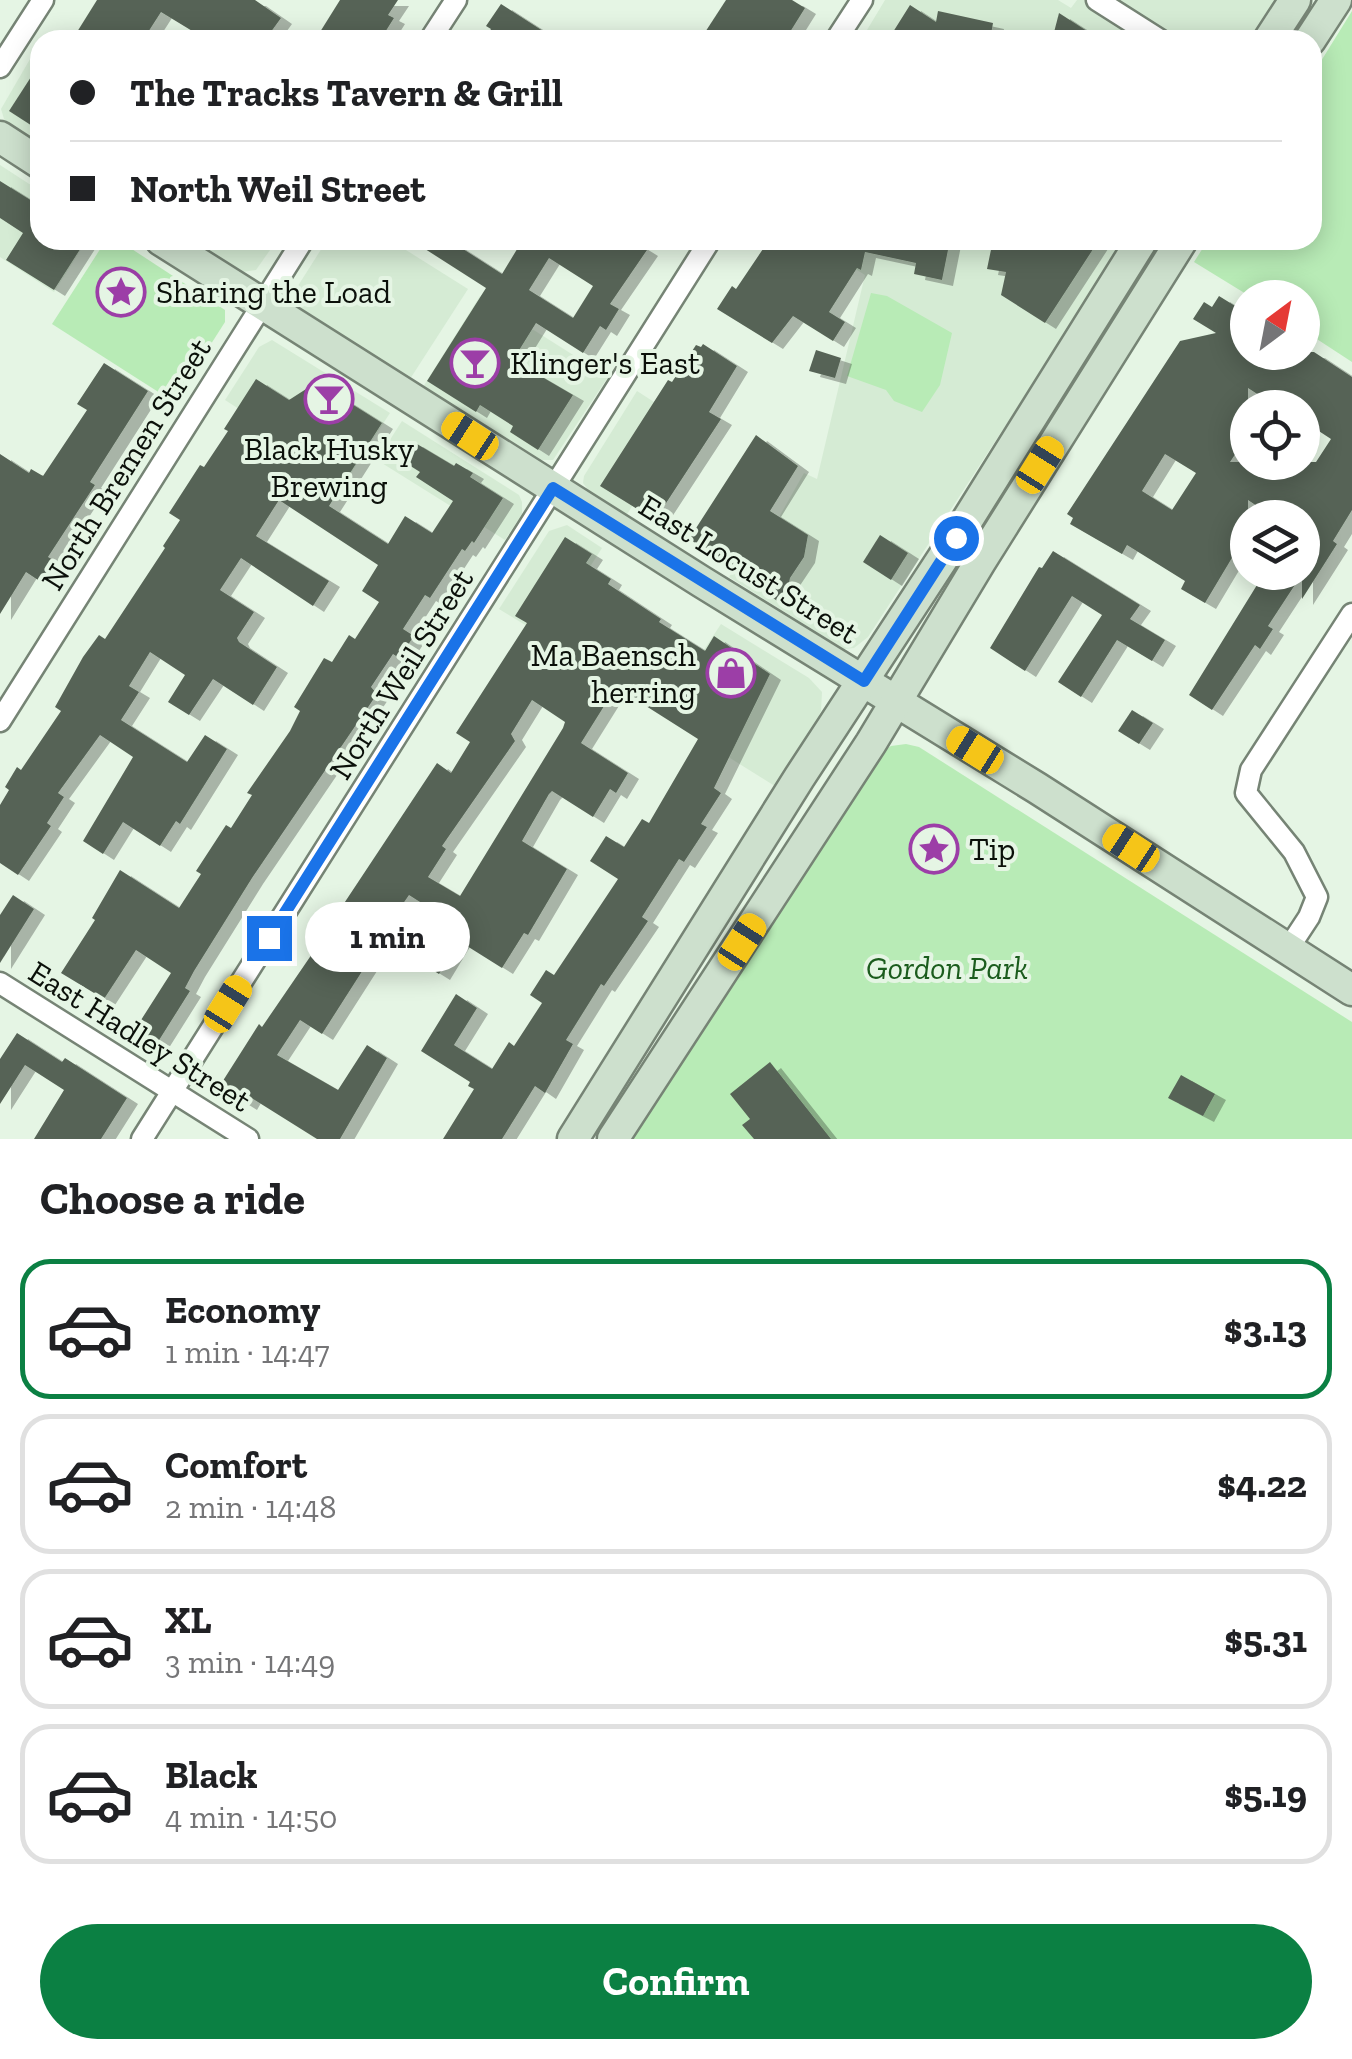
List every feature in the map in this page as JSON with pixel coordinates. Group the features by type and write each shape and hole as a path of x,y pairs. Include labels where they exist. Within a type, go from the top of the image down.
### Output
{"main road":[{"path":"1276,30 1295,0"},
{"path":"1316,30 1336,0"},
{"path":"0,138 30,157"},
{"name":"East Locust Street","path":"177,250 1352,990"},
{"path":"573,1139 1136,250"},
{"path":"612,1139 897,701 1176,250"}],"street":[{"path":"0,67 43,0"},
{"path":"436,30 456,0"},
{"path":"842,30 862,0"},
{"path":"1097,0 1144,30"},
{"name":"North Bremen Street","path":"0,721 297,250"},
{"name":"North Weil Street","path":"142,1139 704,250"},
{"path":"1288,949 1316,897 1294,852 1246,793 1251,770 1352,614"},
{"name":"East Hadley Street","path":"0,983 248,1139"}],"shaded area":[{"path":"885,0 1058,0 1071,8 1077,0 1277,0 1258,30 867,30"},
{"path":"30,59 30,138 5,122 1,109"},
{"path":"0,165 30,184 30,250 81,250 54,292 0,257"},
{"path":"208,250 270,250 256,270 242,272"},
{"path":"321,250 406,250 468,289 410,379 301,310 296,289"},
{"path":"824,250 1120,250 868,637 854,648 844,649 729,577 772,513 779,517 804,473 817,479 865,275"},
{"path":"480,296 608,377 553,460 538,460 423,387"},
{"path":"272,340 390,413 347,479 225,400 259,347"},
{"path":"637,391 685,422 626,516 592,495 583,483"},
{"path":"402,421 519,495 522,514 505,540 377,460"},
{"path":"567,525 602,548 545,637 499,609 549,531"},
{"path":"721,624 809,678 822,692 821,711 799,757 778,788 661,715"}],"green space":[{"path":"1352,11 1352,362 1320,341 1320,280 1230,280 1230,284 1194,262 1202,250 1322,250 1322,59"},
{"path":"100,250 133,250 225,310 225,322 174,402 52,324"},
{"path":"871,293 887,296 952,333 940,385 922,412 894,401 886,390 847,376"},
{"name":"Gordon Park","path":"891,746 919,747 1352,1022 1352,1139 629,1139 880,753"}],"building":[{"path":"97,0 255,0 281,18 272,30 191,30 161,12 149,30 78,30"},
{"path":"340,0 398,0 388,15 394,18 386,30 321,30"},
{"path":"726,0 792,0 805,8 791,30 706,30"},
{"path":"501,4 541,30 490,30 486,26"},
{"path":"910,5 936,22 938,11 993,23 992,30 894,30"},
{"path":"1059,13 1085,30 1055,30"},
{"path":"30,78 30,125 9,111"},
{"path":"0,181 30,200 30,250 80,250 54,290 6,260 23,233 0,218"},
{"path":"427,250 465,250 502,274 517,250 647,250 610,304 619,309 606,330 600,326 583,353 536,323 513,360 573,395 538,450 510,432 513,426 480,405 476,412 427,381 486,288","holes":["549,258 593,286 573,318 529,290"]},
{"path":"762,250 948,250 942,280 914,274 916,263 865,252 861,270 857,268 829,312 845,322 833,341 793,316 772,343 717,309 732,286 736,289"},
{"path":"991,250 1092,250 1045,323 1001,295 1006,272 987,269"},
{"path":"1219,296 1230,303 1230,370 1320,370 1320,356 1352,377 1352,510 1320,571 1320,500 1230,500 1230,561 1205,603 1181,589 1185,581 1127,545 1122,554 1070,524 1073,518 1067,514 1180,341 1216,333 1193,319 1204,302 1212,307","holes":["1165,454 1196,473 1172,510 1142,491"]},
{"path":"703,344 737,366 709,412 721,419 655,520 600,486 668,380 672,382 696,345"},
{"path":"816,350 841,358 835,378 809,371"},
{"path":"104,363 148,391 90,482 95,485 48,557 55,561 41,582 26,572 0,614 0,454 29,473 31,469 43,476 87,410 77,404"},
{"path":"256,379 289,400 317,382 382,423 329,506 388,544 405,516 432,533 453,501 416,477 420,472 401,460 412,441 473,473 470,477 503,498 474,543 465,551 462,549 430,598 425,595 403,629 414,636 399,658 393,654 371,687 377,694 252,878 194,971 185,988 190,991 156,1045 134,1031 171,973 136,950 104,999 61,973 95,920 92,918 120,870 179,908 201,874 196,871 226,825 231,828 252,795 247,793 290,731 300,711 294,707 324,658 332,662 349,635 355,639 379,602 362,591 378,565 279,500 256,536 329,581 313,606 241,558 220,590 254,612 237,638 239,642 277,667 253,705 213,679 189,715 168,702 185,675 150,652 129,686 139,692 121,720 187,762 205,735 227,749 180,824 176,821 160,846 123,822 103,854 83,841 133,757 100,735 58,793 64,797 47,823 51,826 18,875 0,863 0,805 17,767 21,770 61,711 55,707 83,657 99,635 105,639 165,548 180,520 169,513 228,431 224,429"},
{"path":"756,435 798,466 770,511 808,535 804,557 790,578 784,605 689,539"},
{"path":"880,535 908,553 891,580 863,562"},
{"path":"565,537 592,554 586,563 611,579 608,584 661,619 659,622 705,651 714,636 770,674 714,788 721,793 701,824 707,827 684,862 679,859 642,917 648,921 566,1040 573,1044 545,1093 535,1086 502,1139 443,1139 474,1089 468,1086 470,1082 421,1051 456,994 477,1008 454,1045 492,1069 509,1042 514,1046 542,1003 530,995 546,970 554,975 618,879 590,861 606,836 624,847 642,819 649,823 698,739 616,687 581,743 628,773 616,793 610,789 593,817 552,791 549,794 522,841 567,869 528,935 524,933 502,968 459,941 439,974 415,959 442,916 409,895 387,927 412,943 398,965 375,951 322,1034 300,1020 277,1055 338,1090 367,1045 387,1058 340,1139 317,1139 250,1097 246,1104 219,1087 259,1024 262,1027 312,954 317,957 336,926 331,923 437,763 451,773 470,742 456,733 527,623 515,616","holes":["532,700 565,722 460,896 428,877 446,849 442,846 515,741 511,734"]},
{"path":"1053,551 1140,605 1130,619 1165,640 1152,661 1117,640 1081,697 1058,682 1102,615 1072,596 1025,671 990,648 1039,567"},
{"path":"1254,590 1292,590 1268,626 1273,629 1260,649 1255,645 1212,710 1189,695"},
{"path":"1132,710 1153,723 1139,744 1118,731"},
{"path":"13,895 34,909 0,963 0,915"},
{"path":"17,1033 127,1098 101,1139 34,1139 64,1090 25,1065 0,1104 0,1059"},
{"path":"770,1062 831,1139 754,1139 742,1125 750,1119 730,1094"},
{"path":"1181,1075 1215,1094 1203,1116 1168,1098"}],"place":[{"name":"Sharing the Load","path":"121,292"},
{"name":"Klinger's East","path":"475,363"},
{"name":"Black Husky Brewing","path":"329,399"},
{"name":"Ma Baensch herring","path":"731,673"},
{"name":"Tip","path":"934,849"}],"route":[{"path":"269,938 553,488 864,681 956,538"}]}
